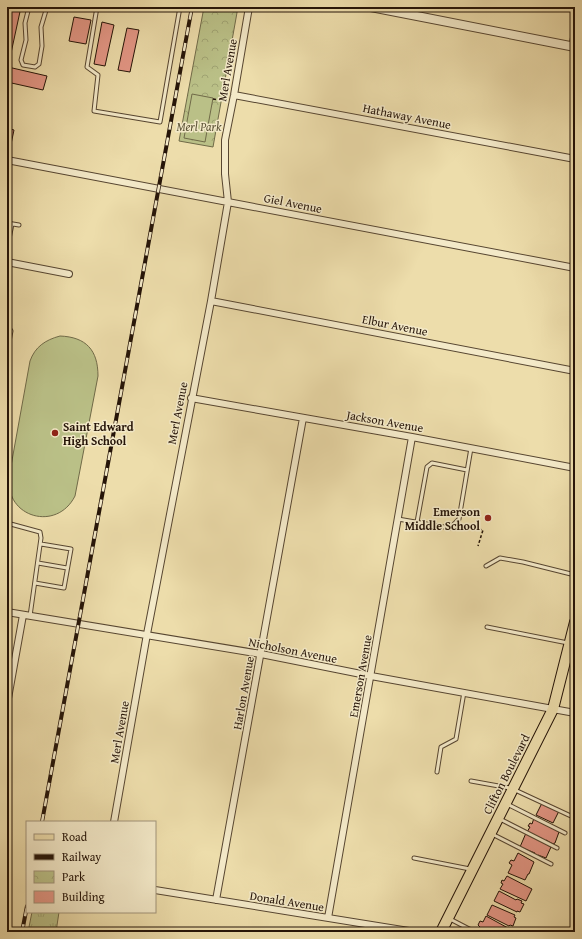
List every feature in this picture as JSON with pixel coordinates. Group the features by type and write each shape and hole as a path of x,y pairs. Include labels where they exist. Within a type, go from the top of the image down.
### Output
{"main road":[{"name":"Clifton Boulevard","path":"441,932 553,709 575,622"}],"street":[{"name":"Merl Avenue","path":"114,821 147,634 191,398 211,301 228,202 225,174 225,140 249,7"},
{"path":"371,7 573,47"},
{"name":"Hathaway Avenue","path":"234,95 575,159"},
{"name":"Giel Avenue","path":"7,160 575,268"},
{"path":"7,262 69,274"},
{"name":"Elbur Avenue","path":"211,301 575,371"},
{"name":"Jackson Avenue","path":"191,398 412,437 575,468"},
{"name":"Harlon Avenue","path":"216,900 304,418"},
{"name":"Emerson Avenue","path":"328,918 412,437"},
{"name":"Nicholson Avenue","path":"7,612 261,654 371,676 575,713"},
{"path":"7,704 23,615"},
{"name":"Donald Avenue","path":"156,890 415,932"}],"lane":[{"path":"29,7 25,23 26,40 21,60 23,64 34,67 39,64 42,46 41,28 47,7"},
{"path":"97,7 87,67 98,75 94,111 160,122 180,7"},
{"path":"573,47 573,34 575,32"},
{"path":"7,223 19,225"},
{"path":"7,249 12,224"},
{"path":"7,325 11,331 7,352"},
{"path":"398,519 450,528 459,519 471,448"},
{"path":"416,522 426,467 432,463 467,470"},
{"path":"7,523 40,532 41,544 30,616"},
{"path":"35,584 64,588 71,549 41,544"},
{"path":"486,566 500,558 575,575"},
{"path":"38,563 68,568"},
{"path":"487,628 569,644"},
{"path":"437,772 441,748 456,739 464,692"},
{"path":"471,781 513,789 573,817"},
{"path":"506,803 565,833"},
{"path":"498,818 557,848"},
{"path":"491,833 551,864"},
{"path":"414,858 472,870"},
{"path":"448,918 475,932"}],"path":[{"path":"213,99 233,102"},
{"path":"459,525 483,530 478,546"}],"green space":[{"name":"Merl Park","path":"204,7 238,7 213,147 179,141"},
{"path":"192,94 213,98 205,142 184,138"},
{"path":"60,336 77,339 89,347 96,359 98,376 75,496 67,507 57,514 45,517 23,511 15,502 10,491 9,477 30,361 41,345"},
{"path":"32,913 59,913 56,932 28,932"}],"building":[{"path":"7,7 21,7 8,67 47,76 43,90 7,82"},
{"path":"74,17 91,20 86,44 69,41"},
{"path":"102,22 114,25 105,66 94,64"},
{"path":"127,28 139,30 130,72 118,70"},
{"path":"7,128 14,130 10,149 7,148"},
{"path":"542,803 559,811 553,823 536,815"},
{"path":"534,818 559,832 555,843 553,844 546,840 545,841 527,832 530,827 528,826 530,823 532,824"},
{"path":"526,833 551,847 546,858 534,855 535,853 520,847"},
{"path":"518,853 534,862 525,880 508,873 512,865 509,863 511,860 514,861"},
{"path":"507,876 532,889 526,901 500,889 503,884 501,883 502,880 504,881"},
{"path":"499,891 516,900 522,901 521,903 524,904 520,912 494,901"},
{"path":"492,905 515,915 514,917 516,918 513,926 509,926 487,915"},
{"path":"486,916 508,928 507,932 478,932 480,927 478,925 480,921 483,922"}],"railway":[{"path":"42,821 192,7"},
{"path":"22,932 26,911"}],"place":[{"name":"Saint Edward High School","path":"55,433"},
{"name":"Emerson Middle School","path":"488,518"}]}
